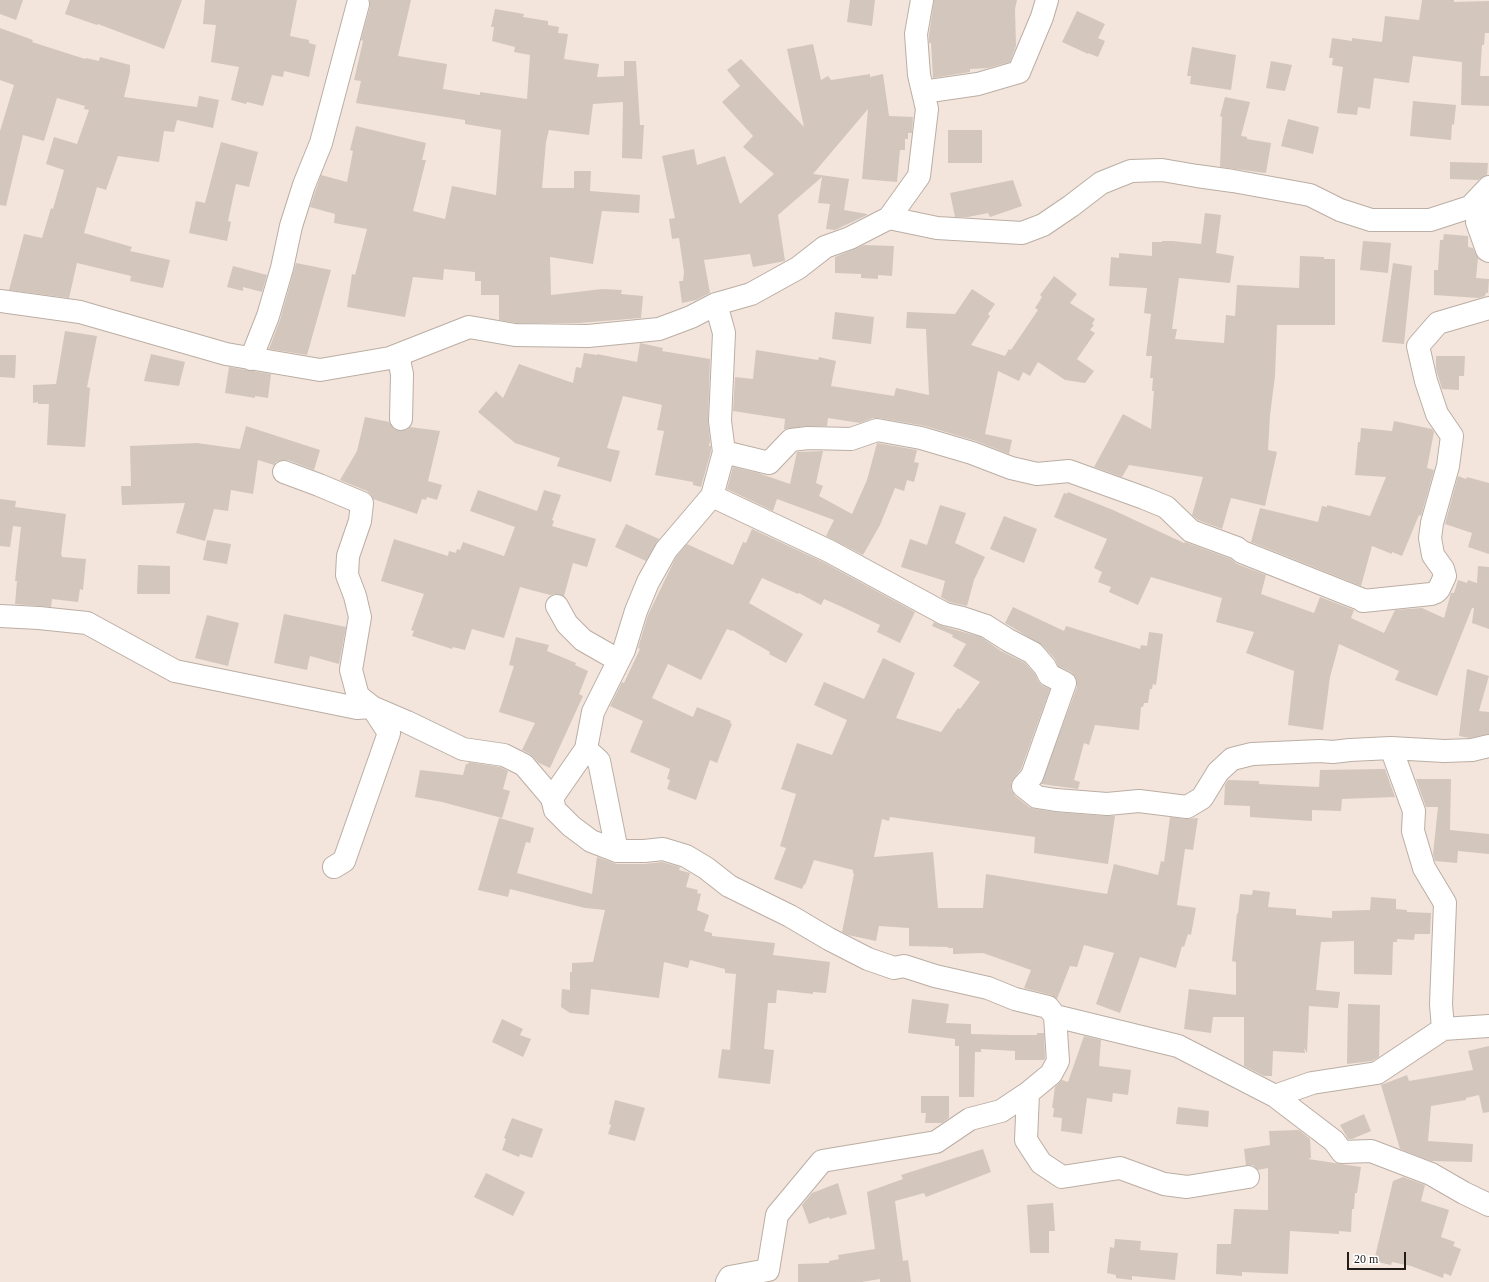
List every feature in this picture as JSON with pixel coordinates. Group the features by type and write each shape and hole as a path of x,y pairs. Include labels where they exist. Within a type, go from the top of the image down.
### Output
{"street":[{"path":"0,301 80,312 226,354 320,370 390,358 469,327 514,334 588,336 659,329 691,317 716,304 751,294 798,268 825,247 850,238 889,218 919,176 927,109 919,75 916,34 922,0"},
{"path":"923,92 978,84 1019,72 1042,17 1047,0"},
{"path":"251,359 268,316 301,192 321,143 358,4"},
{"path":"889,218 937,228 1022,233 1043,225 1101,183 1131,171 1162,170 1310,195 1340,210 1371,220 1430,220 1470,207 1489,187"},
{"path":"1489,199 1477,222 1487,250 1489,251"},
{"path":"552,798 586,749 592,712 624,650 636,611 648,582 666,550 712,496 724,452 720,421 724,333 716,304"},
{"path":"724,452 769,463 791,440 808,438 851,439 877,430 921,438 972,453 1011,468 1024,471 1038,474 1069,471 1144,498 1166,507 1191,531 1237,548 1242,552 1363,601 1431,594 1439,589 1445,576 1443,569 1433,555 1430,538 1432,523 1448,466 1452,436 1436,414 1426,381 1418,346 1438,323 1489,308"},
{"path":"398,355 402,374 400,419"},
{"path":"284,472 362,503 360,521 348,556 347,576 355,596 360,617 351,670 358,696 372,707 407,722 463,750 504,755 524,765 552,798 555,810 571,826 591,841 617,851 663,849 686,856 706,868 729,886 790,916 829,939 868,959 894,968 904,966 935,976 988,988 1015,999 1048,1007 1055,1016 1058,1061 1051,1074 1028,1093 1001,1111 970,1119 936,1142 822,1160 777,1215 768,1270 730,1277 727,1282"},
{"path":"712,496 829,551 945,614 986,626 1033,653 1045,667 1049,676 1065,683 1032,776 1023,786 1037,797 1107,804 1139,801 1187,807 1202,798 1218,772 1232,759 1252,754 1320,750 1334,752 1391,748 1444,751 1472,750 1489,746"},
{"path":"557,606 567,624 583,640 618,660"},
{"path":"0,616 87,623 175,671 356,708 372,707"},
{"path":"334,867 344,861 389,733 372,707"},
{"path":"1391,748 1414,811 1413,831 1424,868 1445,902 1441,1004 1443,1029"},
{"path":"586,749 599,761 617,851"},
{"path":"1055,1016 1178,1046 1275,1096 1334,1141 1342,1152 1371,1151 1431,1174 1464,1193 1489,1205"},
{"path":"1275,1096 1312,1083 1377,1073 1443,1029 1489,1026"},
{"path":"1028,1093 1026,1140 1041,1164 1062,1177 1120,1168 1164,1184 1187,1187 1248,1177"}],"building":[{"path":"0,0 23,0 16,20 0,14"},
{"path":"70,0 182,0 164,49 98,24 97,25 65,14"},
{"path":"205,0 297,0 290,36 309,40 309,43 316,45 309,77 284,71 283,77 272,75 263,106 231,100 239,67 211,62 216,25 203,24"},
{"path":"370,0 411,0 398,56 447,64 443,89 480,95 480,92 527,99 530,55 514,52 515,47 492,41 494,27 491,27 495,9 524,14 523,17 548,21 548,25 559,27 558,33 568,34 564,59 599,64 597,77 624,76 624,61 636,61 640,125 644,125 642,159 622,158 623,102 593,104 589,135 549,130 546,142 542,188 574,188 574,171 591,171 590,191 640,195 639,213 602,211 593,264 550,257 551,295 602,289 622,290 621,294 643,296 641,318 579,323 516,323 499,320 499,295 481,295 481,281 475,281 475,272 444,269 443,280 413,277 405,317 347,307 352,274 355,275 367,229 334,223 335,214 310,207 321,175 347,182 353,151 350,150 356,126 426,143 422,160 426,160 413,211 445,219 452,186 496,195 501,130 465,124 465,120 356,103 361,81 354,80 363,41 361,40 370,7"},
{"path":"850,0 875,0 872,26 847,22"},
{"path":"934,0 1017,0 1015,9 1016,46 1010,62 988,68 970,69 970,72 933,78 931,43 929,43 929,35"},
{"path":"1422,0 1454,0 1454,2 1489,1 1489,33 1485,33 1484,45 1482,45 1480,76 1489,76 1489,106 1461,105 1462,62 1413,56 1409,83 1374,78 1370,109 1358,107 1357,115 1337,113 1343,67 1332,65 1333,58 1329,58 1332,38 1352,41 1352,38 1382,42 1385,16 1419,20"},
{"path":"1077,11 1105,24 1098,38 1105,41 1098,57 1062,42"},
{"path":"0,28 33,40 32,42 85,59 99,61 100,57 130,65 130,72 124,97 197,107 199,96 219,100 213,128 177,120 174,132 164,131 159,162 118,156 106,190 97,187 84,233 132,247 130,251 170,260 163,288 130,281 131,276 77,263 69,298 9,290 24,234 42,238 51,208 53,209 64,170 46,164 54,137 77,144 89,110 84,109 85,106 57,98 44,141 23,135 6,206 0,205 0,131 14,85 0,80"},
{"path":"813,44 821,80 828,76 831,80 870,74 870,77 883,74 889,116 913,117 912,133 908,133 908,139 905,139 905,150 900,150 897,182 862,179 868,109 813,174 849,179 844,210 867,215 835,230 826,229 830,204 818,203 822,177 778,215 785,261 753,267 750,254 704,260 710,293 696,300 682,303 679,281 683,281 684,272 679,238 672,239 669,219 675,218 662,156 694,149 697,165 725,156 740,204 774,174 743,147 753,136 722,102 740,86 727,70 741,59 804,127 787,49"},
{"path":"1192,47 1236,55 1231,90 1190,84 1191,76 1187,76"},
{"path":"1271,61 1292,65 1285,91 1266,88"},
{"path":"1225,97 1250,102 1241,136 1247,137 1247,139 1271,143 1266,173 1220,167 1222,117 1220,116"},
{"path":"1413,101 1456,105 1454,125 1452,124 1451,140 1410,136"},
{"path":"1288,119 1319,127 1313,154 1281,146"},
{"path":"948,130 982,130 982,163 948,163"},
{"path":"221,142 258,152 249,187 236,184 228,221 231,222 227,241 189,233 196,201 205,203"},
{"path":"1450,162 1488,163 1487,175 1478,180 1450,179"},
{"path":"1013,180 1022,206 990,217 988,213 968,217 955,217 950,193"},
{"path":"1205,213 1221,215 1216,253 1234,256 1230,283 1179,278 1172,329 1177,329 1175,339 1224,343 1226,315 1235,316 1237,285 1299,288 1300,256 1335,259 1335,325 1277,325 1275,376 1270,415 1268,450 1277,452 1265,506 1231,498 1222,529 1198,520 1192,515 1203,477 1129,465 1122,477 1094,467 1123,414 1151,429 1154,391 1152,391 1153,378 1150,378 1152,356 1146,356 1151,314 1144,313 1147,288 1109,286 1111,257 1119,258 1119,253 1152,256 1152,242 1172,241 1201,244"},
{"path":"1444,234 1468,236 1468,247 1473,248 1478,258 1476,278 1489,279 1488,293 1486,293 1485,296 1479,298 1434,295 1434,270 1438,270 1440,240 1443,240"},
{"path":"1363,241 1391,243 1388,273 1360,270"},
{"path":"864,245 894,246 892,276 878,275 878,279 861,278 861,274 835,273 835,257"},
{"path":"296,263 331,270 307,355 269,349 280,320"},
{"path":"1393,263 1412,266 1404,344 1382,342"},
{"path":"233,266 267,275 262,292 243,287 243,291 227,287"},
{"path":"1054,276 1077,294 1070,303 1095,319 1092,324 1094,325 1090,330 1095,333 1077,359 1094,371 1085,383 1065,380 1038,362 1030,376 1023,372 1019,381 998,371 985,434 1012,440 1009,454 976,441 925,426 879,418 873,418 860,423 828,418 827,426 807,426 784,429 785,419 733,411 735,377 753,379 756,350 818,360 819,357 836,361 831,386 894,396 896,388 929,395 926,329 906,328 907,312 955,314 972,289 995,304 988,314 990,316 971,345 1005,356 1009,349 1011,350 1038,310 1035,308 1042,297 1040,295"},
{"path":"835,312 874,317 871,344 832,339"},
{"path":"65,331 97,336 87,387 90,388 85,447 47,445 49,404 38,404 38,402 33,403 33,385 56,384"},
{"path":"640,343 663,348 662,351 710,359 708,421 709,446 711,446 711,451 701,487 693,485 693,482 655,475 664,431 657,430 662,405 623,396 607,448 620,451 611,482 557,466 560,458 515,443 478,412 496,391 503,398 519,364 573,383 576,367 581,368 584,353 637,362"},
{"path":"151,354 185,362 179,386 144,381"},
{"path":"0,355 16,355 15,378 0,377"},
{"path":"1436,356 1465,356 1464,376 1459,376 1459,390 1442,389 1436,369"},
{"path":"229,367 271,374 268,398 255,396 255,398 225,393"},
{"path":"365,417 389,422 394,429 400,431 407,430 410,427 440,431 428,481 442,485 437,500 427,497 426,500 422,499 417,514 373,499 367,491 340,480 357,451"},
{"path":"1394,421 1432,429 1434,432 1427,468 1434,470 1421,516 1419,515 1402,556 1392,552 1392,554 1372,546 1361,586 1251,542 1260,508 1318,522 1322,506 1327,507 1327,505 1370,516 1386,477 1355,475 1358,442 1360,442 1361,428 1392,431"},
{"path":"246,426 320,450 314,470 288,460 276,462 274,465 258,460 253,494 231,490 228,511 214,509 205,541 176,533 185,503 122,505 121,486 131,486 130,446 197,443 240,449"},
{"path":"877,443 917,450 914,462 919,463 914,482 907,480 904,491 895,488 880,525 863,555 826,536 834,520 777,499 773,511 727,489 733,467 758,473 790,484 797,452 823,451 816,483 823,486 819,496 852,514 867,480"},
{"path":"1458,476 1489,483 1489,554 1468,547 1472,533 1445,524"},
{"path":"478,490 537,511 544,490 561,495 552,520 554,521 552,526 596,539 587,567 573,563 564,596 558,594 550,595 520,587 504,638 472,629 465,650 453,647 452,649 412,636 414,631 411,630 424,594 381,581 394,539 448,556 449,551 456,553 457,549 460,550 463,542 504,556 515,527 470,511"},
{"path":"1068,492 1113,510 1184,543 1185,542 1231,559 1237,564 1266,575 1261,594 1314,613 1320,597 1354,610 1351,618 1384,633 1395,610 1422,608 1444,618 1451,593 1454,593 1458,580 1467,583 1468,580 1477,583 1478,566 1489,567 1489,629 1472,623 1474,608 1472,608 1437,696 1395,680 1399,671 1339,644 1330,677 1323,730 1288,725 1294,671 1246,653 1254,632 1216,622 1222,598 1151,577 1138,605 1109,592 1111,587 1098,582 1102,572 1094,568 1107,539 1054,517 1064,493 1067,494"},
{"path":"0,499 16,501 15,507 66,514 61,555 62,557 86,559 83,590 80,589 78,602 52,599 51,607 15,604 17,581 15,581 21,527 13,526 10,547 0,546"},
{"path":"940,505 966,513 955,543 985,557 974,580 967,606 949,602 941,597 945,581 901,567 910,539 927,545"},
{"path":"1004,516 1037,529 1024,563 990,549"},
{"path":"626,524 659,539 646,561 615,547"},
{"path":"752,529 823,562 915,612 900,643 877,632 880,625 840,606 824,599 821,605 799,593 798,594 762,578 749,603 803,634 786,663 732,630 727,629 701,680 668,664 652,698 693,717 697,707 731,721 730,723 732,724 717,763 710,760 696,800 667,789 670,780 667,779 670,769 630,752 643,721 610,706 622,682 624,683 640,649 638,648 648,615 676,557 687,544 733,565 743,542 746,543"},
{"path":"207,540 231,544 227,564 203,560"},
{"path":"138,565 170,566 170,594 137,594"},
{"path":"1013,607 1064,631 1066,626 1140,649 1141,645 1147,646 1149,632 1163,634 1156,685 1153,684 1152,689 1150,689 1148,703 1144,703 1143,707 1141,707 1139,730 1095,725 1089,745 1084,743 1074,780 1080,782 1078,789 1041,784 1077,687 1077,681 1071,672 1058,666 1055,659 1042,645 1005,623"},
{"path":"284,614 346,627 339,664 310,656 307,670 274,663"},
{"path":"207,615 239,623 228,666 195,658"},
{"path":"934,622 942,626 981,637 1001,651 1025,663 1035,674 1038,681 1043,686 1050,689 1021,769 1011,783 1011,790 1015,796 1029,807 1035,809 1055,812 1115,816 1108,864 1034,853 1035,837 890,817 889,821 882,819 874,857 933,852 938,908 983,908 986,874 1107,894 1114,864 1158,875 1161,861 1164,862 1170,817 1185,819 1198,818 1193,850 1185,849 1177,905 1196,908 1191,935 1188,934 1184,947 1182,946 1176,968 1140,957 1120,1013 1096,1004 1114,953 1084,945 1077,967 1070,966 1057,999 1051,995 1024,988 1031,970 983,953 953,954 953,948 948,947 909,946 909,928 879,926 876,941 848,935 842,932 854,874 853,870 814,860 805,885 804,884 802,889 774,879 786,848 780,846 796,794 781,789 797,743 832,755 847,720 814,705 824,682 864,699 883,658 915,673 896,718 941,732 958,708 960,709 980,682 953,666 966,644 952,637 953,635 932,626"},
{"path":"516,637 549,645 547,651 576,663 575,665 588,671 579,694 583,696 550,768 539,763 530,754 522,750 535,723 499,712 514,666 509,665"},
{"path":"1467,669 1489,676 1479,711 1489,712 1489,734 1470,738 1459,736"},
{"path":"469,762 500,767 508,771 503,789 510,791 502,818 442,802 415,797 420,770 463,775 466,764"},
{"path":"1385,769 1395,797 1342,799 1341,811 1312,810 1312,821 1250,817 1250,806 1224,805 1225,785 1228,780 1259,781 1259,784 1319,787 1320,770"},
{"path":"1416,779 1451,779 1450,830 1489,834 1489,854 1458,851 1457,863 1435,861 1433,854 1438,807 1426,807"},
{"path":"499,818 534,828 530,843 526,842 517,873 592,894 597,857 617,864 662,862 680,867 679,870 690,873 686,887 698,890 697,893 701,894 697,910 709,915 704,931 712,933 712,936 775,943 773,955 830,962 826,993 813,992 813,994 777,990 776,1003 768,1003 764,1049 774,1050 770,1084 718,1078 722,1049 730,1050 736,974 725,973 725,969 690,960 688,968 664,962 659,998 591,989 589,1015 570,1013 561,1007 562,989 570,990 570,972 572,972 572,963 593,962 605,910 585,908 510,889 508,897 478,890"},
{"path":"1253,890 1270,892 1268,907 1296,909 1296,915 1332,918 1332,911 1370,910 1371,897 1396,899 1396,909 1407,910 1407,912 1431,913 1430,934 1415,934 1414,940 1397,939 1397,942 1393,942 1392,975 1354,974 1354,941 1321,942 1316,990 1340,992 1338,1008 1309,1006 1307,1053 1304,1048 1305,1053 1273,1051 1272,1076 1264,1076 1244,1066 1244,1017 1213,1017 1211,1033 1184,1029 1189,989 1236,995 1236,962 1232,961 1240,894 1252,895"},
{"path":"912,999 949,1004 946,1023 971,1024 971,1034 1037,1035 1037,1033 1044,1033 1045,1058 1044,1060 1015,1060 1015,1051 981,1049 981,1052 975,1052 974,1097 959,1097 959,1046 955,1046 955,1039 908,1033"},
{"path":"1348,1004 1380,1005 1379,1057 1372,1061 1347,1064"},
{"path":"502,1019 523,1029 520,1035 531,1039 523,1057 492,1042"},
{"path":"1084,1036 1101,1040 1099,1066 1131,1070 1128,1095 1113,1093 1112,1102 1087,1098 1082,1134 1061,1131 1062,1118 1053,1117 1054,1108 1052,1108 1055,1087 1062,1080 1068,1082"},
{"path":"1489,1046 1489,1112 1483,1113 1479,1095 1466,1098 1466,1100 1431,1106 1428,1141 1473,1144 1472,1162 1431,1161 1400,1149 1381,1085 1407,1075 1409,1081 1473,1070 1468,1051"},
{"path":"921,1096 949,1096 949,1118 942,1123 925,1123 926,1113 921,1113"},
{"path":"615,1100 645,1108 635,1141 608,1134"},
{"path":"1178,1107 1209,1111 1208,1127 1176,1124"},
{"path":"1364,1114 1371,1131 1352,1139 1348,1139 1340,1125"},
{"path":"512,1118 543,1129 532,1158 520,1154 519,1157 502,1150 506,1139 504,1138"},
{"path":"1299,1130 1310,1139 1311,1158 1308,1159 1361,1167 1357,1193 1355,1193 1354,1209 1352,1209 1351,1232 1339,1231 1339,1234 1290,1231 1288,1274 1242,1272 1242,1276 1216,1274 1217,1244 1231,1244 1234,1209 1268,1210 1268,1168 1258,1170 1253,1165 1246,1165 1244,1149 1270,1145 1269,1131"},
{"path":"983,1149 991,1172 926,1197 924,1193 895,1201 903,1261 908,1260 911,1282 880,1282 880,1279 862,1282 798,1282 798,1264 829,1263 829,1261 839,1259 838,1255 875,1249 867,1192 903,1179 901,1175"},
{"path":"486,1173 525,1192 513,1216 474,1197"},
{"path":"1403,1177 1425,1185 1421,1201 1449,1210 1441,1237 1455,1242 1453,1246 1461,1249 1451,1276 1444,1273 1443,1278 1411,1266 1392,1262 1391,1265 1374,1261 1393,1181"},
{"path":"838,1183 847,1214 830,1219 829,1217 809,1224 802,1205 812,1193"},
{"path":"1053,1203 1055,1231 1049,1231 1049,1253 1030,1253 1027,1205"},
{"path":"1115,1239 1141,1241 1140,1250 1178,1253 1175,1280 1132,1276 1132,1280 1116,1278 1116,1275 1107,1273 1110,1247 1114,1248"}]}
